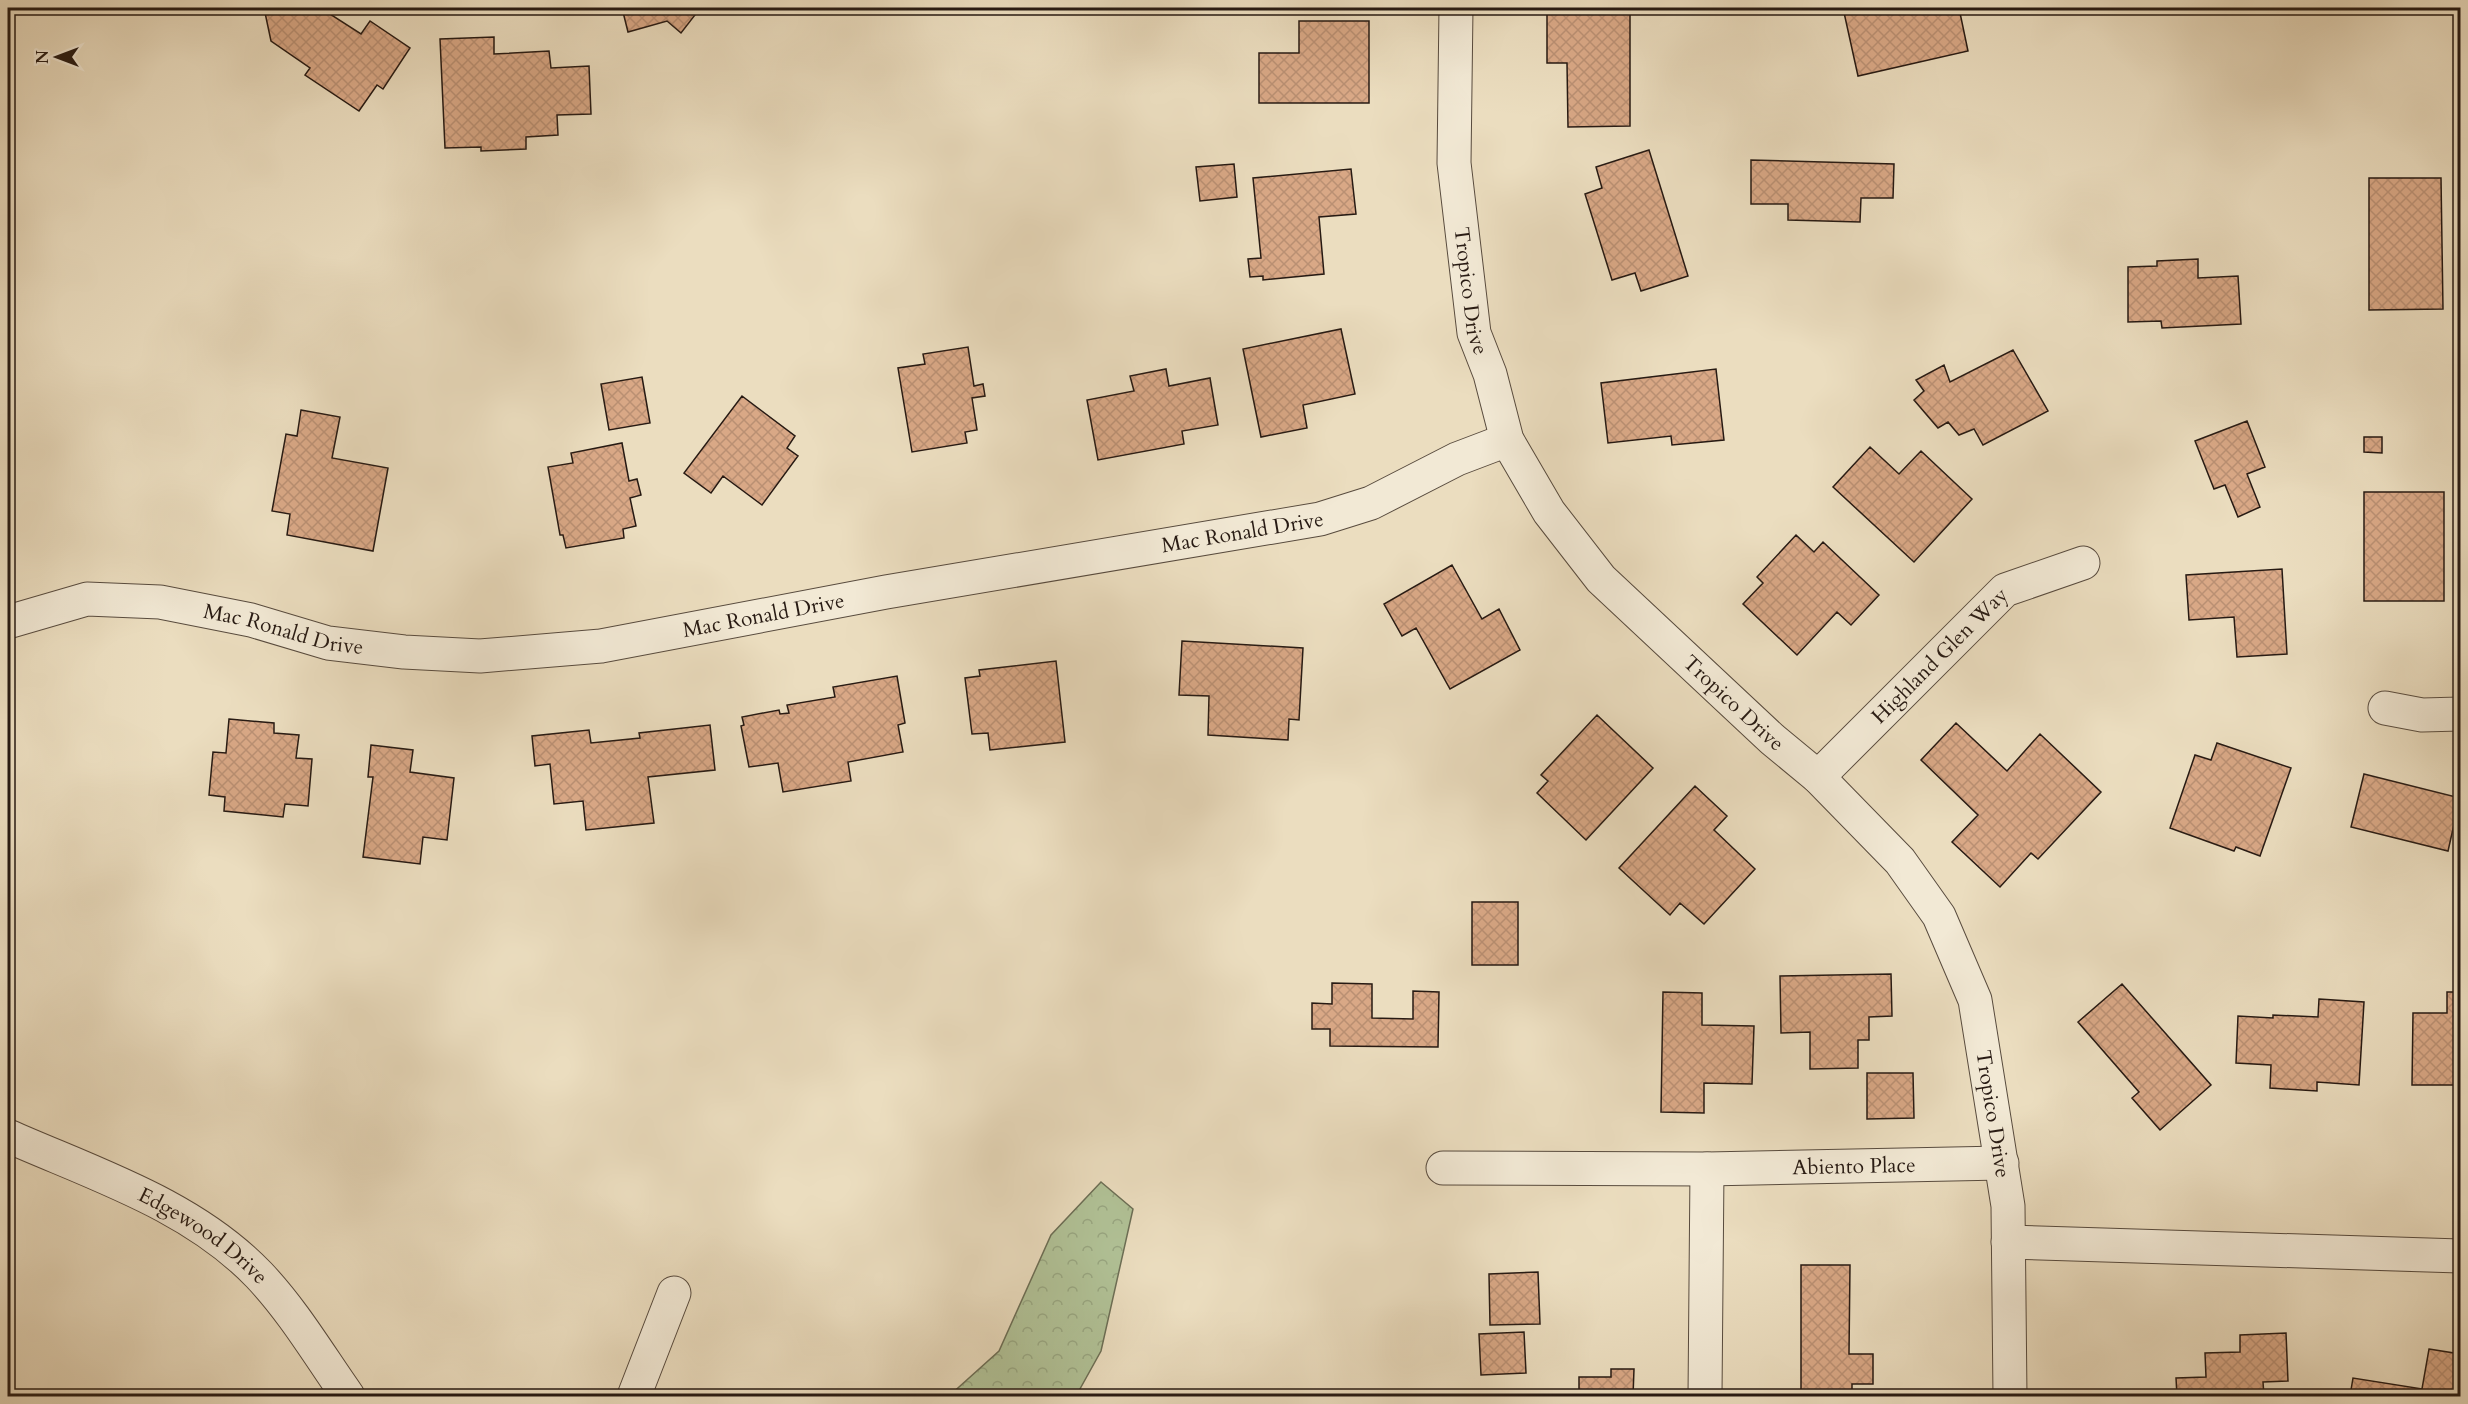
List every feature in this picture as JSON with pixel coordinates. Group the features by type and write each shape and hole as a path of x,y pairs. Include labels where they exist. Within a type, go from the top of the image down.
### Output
{"street":[{"name":"Tropico Drive","path":"1456,8 1454,163 1474,333 1490,374 1507,440 1549,512 1601,579 1772,739 1818,777 1900,861 1940,916 1975,1000 2008,1206 2010,1396"},
{"name":"Mac Ronald Drive","path":"8,622 87,599 139,601 160,602 251,620 328,643 404,652 480,656 601,646 886,592 1320,519 1371,502 1458,459 1507,440"},
{"name":"Highland Glen Way","path":"1818,777 2005,591 2083,563"},
{"path":"2385,708 2422,715 2460,714"},
{"name":"Edgewood Drive","path":"8,1136 146,1196 186,1218 223,1243 257,1273 281,1299 303,1327 348,1396"},
{"name":"Abiento Place","path":"1443,1168 1707,1169 2002,1163"},
{"path":"1705,1396 1707,1169"},
{"path":"2008,1242 2460,1256"},
{"path":"634,1396 674,1293"}],"green space":[{"path":"1101,1182 1133,1209 1101,1351 1076,1396 949,1396 999,1351 1051,1235"}],"building":[{"path":"264,8 328,8 322,9 361,34 370,21 410,48 383,89 377,85 359,111 305,75 310,68 271,41"},
{"path":"622,8 686,8 695,15 681,33 667,21 628,32"},
{"path":"1843,8 1959,8 1968,51 1858,76"},
{"path":"1630,12 1630,126 1568,127 1567,63 1547,63 1547,13"},
{"path":"1299,21 1369,21 1369,103 1259,103 1259,53 1299,53"},
{"path":"494,37 494,54 549,51 551,68 589,66 591,114 557,115 558,135 526,137 526,149 481,151 481,147 445,148 440,39"},
{"path":"1649,150 1688,276 1641,291 1635,273 1612,280 1585,194 1602,188 1596,167"},
{"path":"1751,160 1894,164 1893,198 1861,198 1860,222 1788,220 1788,204 1751,204"},
{"path":"1234,164 1237,197 1200,201 1196,167"},
{"path":"1351,169 1356,214 1319,217 1324,274 1263,280 1263,276 1250,277 1248,259 1261,258 1253,178"},
{"path":"2369,178 2441,178 2443,309 2369,310"},
{"path":"2198,259 2198,278 2238,276 2241,324 2162,328 2161,321 2128,322 2128,267 2157,266 2157,261"},
{"path":"1341,329 1355,394 1303,405 1307,428 1261,437 1243,349"},
{"path":"968,347 974,386 983,384 985,396 972,398 977,430 965,432 967,443 912,452 898,368 925,364 923,354"},
{"path":"2013,350 2048,411 1983,445 1974,429 1959,435 1948,422 1938,428 1914,400 1924,391 1916,380 1944,365 1950,382"},
{"path":"1166,369 1169,386 1210,378 1218,425 1182,431 1184,444 1098,460 1087,400 1134,391 1130,376"},
{"path":"1716,369 1724,440 1672,445 1671,436 1608,443 1601,383"},
{"path":"642,377 650,423 609,430 601,384"},
{"path":"742,396 795,436 787,448 798,456 762,505 723,476 711,493 684,473"},
{"path":"301,410 340,417 332,458 388,468 373,551 287,535 290,514 272,511 286,434 297,436"},
{"path":"2247,421 2265,467 2247,474 2260,507 2238,517 2225,485 2214,489 2195,441"},
{"path":"2364,437 2382,437 2382,453 2364,452"},
{"path":"622,443 629,481 637,479 641,495 630,498 636,526 623,529 624,538 566,548 563,535 560,535 548,467 573,463 571,453"},
{"path":"1870,447 1899,474 1921,451 1972,499 1914,562 1833,487"},
{"path":"2364,492 2444,492 2444,601 2364,601"},
{"path":"1796,535 1814,552 1823,542 1879,595 1851,625 1837,612 1797,655 1743,604 1763,583 1757,577"},
{"path":"1452,565 1482,619 1499,609 1520,650 1450,689 1416,628 1402,636 1384,604"},
{"path":"2282,569 2287,654 2237,657 2234,617 2189,620 2186,575"},
{"path":"1182,641 1303,648 1299,720 1289,719 1288,740 1208,735 1209,696 1179,695"},
{"path":"1056,661 1065,742 990,750 988,733 972,734 965,678 980,676 979,670"},
{"path":"897,676 905,723 898,725 903,752 848,762 851,781 783,792 778,763 749,767 741,726 744,725 742,717 779,710 780,714 789,713 787,705 835,697 833,687"},
{"path":"1597,715 1653,768 1586,840 1537,793 1548,781 1541,775"},
{"path":"229,719 274,723 274,733 299,735 296,758 312,759 308,806 285,804 283,817 224,811 225,797 209,795 213,752 226,753"},
{"path":"1956,723 2007,771 2040,734 2101,792 2038,859 2031,853 2000,887 1952,842 1978,815 1921,760"},
{"path":"710,725 715,770 648,777 654,823 586,830 583,801 554,804 550,764 535,766 532,736 589,730 591,743 640,738 639,733"},
{"path":"2217,743 2291,768 2260,856 2236,847 2234,851 2170,828 2195,755 2211,760"},
{"path":"371,745 413,750 410,772 454,778 447,840 423,837 420,864 363,857 373,777 368,777"},
{"path":"2364,774 2460,798 2448,851 2351,827"},
{"path":"1695,786 1727,816 1714,830 1755,869 1704,924 1680,903 1670,915 1619,868"},
{"path":"1472,902 1518,902 1518,965 1472,965"},
{"path":"1891,974 1892,1016 1869,1017 1869,1040 1858,1040 1858,1068 1810,1069 1810,1032 1781,1033 1780,976"},
{"path":"1332,983 1372,984 1372,1018 1413,1019 1413,991 1439,992 1438,1047 1330,1046 1330,1029 1312,1029 1312,1003 1332,1004"},
{"path":"2122,984 2211,1085 2160,1130 2132,1098 2139,1092 2078,1022"},
{"path":"1663,992 1702,993 1702,1025 1754,1026 1752,1084 1704,1083 1704,1113 1661,1112"},
{"path":"2447,992 2460,992 2460,1085 2412,1085 2413,1013 2447,1013"},
{"path":"2319,999 2364,1002 2359,1085 2317,1082 2317,1091 2270,1088 2271,1065 2236,1063 2238,1016 2318,1017"},
{"path":"1867,1073 1913,1073 1914,1118 1867,1119"},
{"path":"1801,1265 1850,1265 1849,1354 1873,1354 1873,1384 1852,1384 1852,1392 1801,1392"},
{"path":"1538,1272 1540,1324 1490,1325 1489,1274"},
{"path":"1524,1332 1526,1373 1481,1375 1479,1334"},
{"path":"2286,1333 2288,1381 2263,1382 2264,1396 2177,1396 2176,1378 2206,1377 2205,1353 2240,1352 2240,1335"},
{"path":"2429,1349 2460,1354 2460,1396 2350,1396 2353,1378 2422,1389"},
{"path":"1611,1369 1634,1369 1633,1396 1579,1396 1579,1377 1611,1377"}]}
